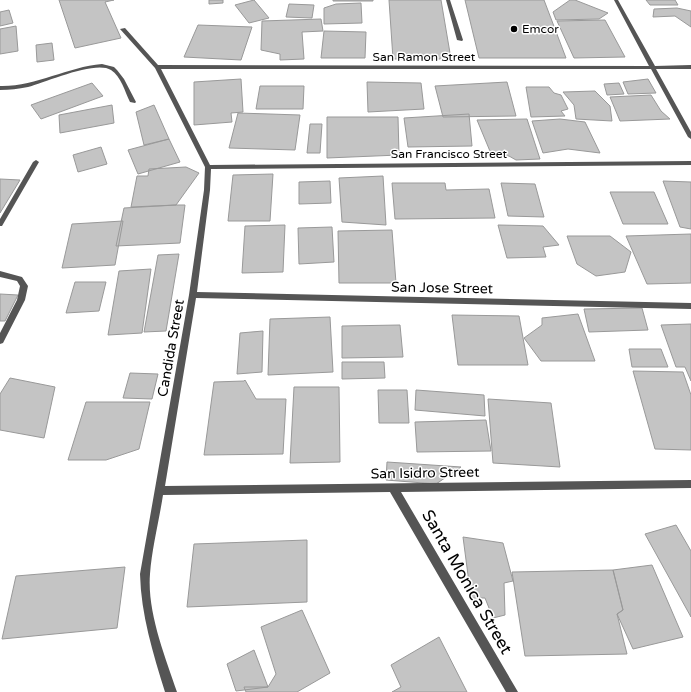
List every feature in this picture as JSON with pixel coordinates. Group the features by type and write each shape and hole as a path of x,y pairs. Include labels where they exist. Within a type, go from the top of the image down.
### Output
{"street":[{"path":"448,0 460,40"},
{"path":"616,0 691,137"},
{"name":"Candida Street","path":"123,29 157,67 208,167 208,190 193,296 145,574 145,593 149,617 171,692"},
{"path":"0,88 15,88 76,70 98,66 111,68 118,73 133,102"},
{"name":"San Ramon Street","path":"157,67 691,67"},
{"path":"0,224 36,162"},
{"name":"San Francisco Street","path":"208,167 691,163"},
{"path":"0,274 19,279 24,286 21,300 0,341"},
{"name":"San Jose Street","path":"193,296 691,306"},
{"name":"San Isidro Street","path":"160,491 691,484"},
{"name":"Santa Monica Street","path":"393,488 512,692"}],"building":[{"path":"59,0 114,0 105,2 121,38 75,48"},
{"path":"209,0 223,0 223,3 209,4"},
{"path":"254,0 269,18 249,23 235,5"},
{"path":"373,0 373,1 333,1"},
{"path":"389,0 441,0 451,59 393,59"},
{"name":"Emcor","path":"465,0 544,0 566,58 479,58"},
{"path":"570,0 575,0 608,13 599,19 556,20 553,12"},
{"path":"646,0 675,0 678,5 650,5"},
{"path":"361,3 362,23 324,24 324,8 336,4"},
{"path":"289,4 314,5 312,18 286,17"},
{"path":"677,8 691,11 691,27 675,16 653,17 654,9"},
{"path":"9,10 13,23 0,26 0,12"},
{"path":"321,19 323,31 302,32 304,59 280,60 280,54 261,50 262,21"},
{"path":"605,20 625,57 574,58 557,21"},
{"path":"198,25 252,27 241,60 184,57"},
{"path":"16,26 18,51 0,54 0,29"},
{"path":"324,31 366,32 365,58 321,58"},
{"path":"52,43 54,60 37,62 36,45"},
{"path":"241,79 243,112 231,113 232,122 194,125 194,82"},
{"path":"648,79 656,93 628,94 623,82"},
{"path":"367,82 421,83 424,109 368,112"},
{"path":"507,82 516,116 443,117 435,86"},
{"path":"92,83 103,96 41,119 31,105"},
{"path":"619,83 624,94 607,95 604,84"},
{"path":"260,86 304,86 303,109 256,109"},
{"path":"526,87 549,87 554,93 561,95 568,109 561,111 565,116 531,117"},
{"path":"595,91 610,106 612,121 576,119 574,105 563,92"},
{"path":"651,95 661,111 670,119 620,121 610,97"},
{"path":"112,105 114,123 60,133 59,115"},
{"path":"154,105 169,139 144,145 136,112"},
{"path":"238,113 300,115 295,150 229,148"},
{"path":"469,114 472,146 408,147 404,118"},
{"path":"327,117 398,117 399,155 327,158"},
{"path":"527,119 540,159 516,160 509,156 492,156 477,120"},
{"path":"560,119 585,122 600,153 568,149 543,153 532,121"},
{"path":"310,124 322,124 320,153 307,153"},
{"path":"169,139 180,162 138,174 128,150"},
{"path":"101,147 107,164 78,172 73,155"},
{"path":"186,167 199,173 176,205 131,207 137,176 148,176 149,169"},
{"path":"273,174 270,221 228,221 233,175"},
{"path":"383,176 386,225 342,222 339,178"},
{"path":"0,179 20,180 0,213"},
{"path":"330,181 331,203 299,204 299,182"},
{"path":"663,181 691,182 691,229 680,227"},
{"path":"392,183 445,183 446,190 489,189 495,218 395,219"},
{"path":"501,183 535,184 544,217 508,216"},
{"path":"610,192 654,192 668,224 623,224"},
{"path":"185,205 180,243 116,246 124,208"},
{"path":"123,221 115,265 62,268 72,224"},
{"path":"285,225 283,272 242,273 245,226"},
{"path":"498,225 543,226 559,245 543,247 546,257 507,258"},
{"path":"332,227 334,262 299,264 298,228"},
{"path":"392,230 396,283 339,283 338,231"},
{"path":"691,234 691,283 647,284 626,236"},
{"path":"567,236 610,236 631,252 625,272 596,276 577,264"},
{"path":"179,254 166,331 144,332 158,255"},
{"path":"151,269 142,333 108,335 119,271"},
{"path":"75,282 106,282 99,311 66,313"},
{"path":"0,294 18,295 5,321 0,321"},
{"path":"642,308 648,330 589,332 584,309"},
{"path":"578,314 595,361 541,361 524,338 542,325 542,318"},
{"path":"452,315 519,316 528,365 458,365"},
{"path":"330,317 333,372 268,375 270,319"},
{"path":"691,324 691,381 685,367 676,367 661,325"},
{"path":"400,325 403,357 342,358 342,326"},
{"path":"263,331 262,372 237,374 240,333"},
{"path":"629,349 661,349 668,367 632,367"},
{"path":"342,362 384,362 385,378 342,379"},
{"path":"633,371 683,372 691,395 691,450 655,449"},
{"path":"130,373 158,374 152,399 123,398"},
{"path":"10,378 55,387 44,438 0,430 0,394"},
{"path":"245,380 256,399 286,399 283,454 204,455 214,382"},
{"path":"294,387 339,387 340,462 290,463"},
{"path":"378,390 407,390 409,423 379,423"},
{"path":"416,390 484,395 485,416 415,410"},
{"path":"488,399 551,403 560,467 493,463"},
{"path":"86,402 150,402 139,449 106,460 68,460"},
{"path":"486,420 491,451 417,452 415,422"},
{"path":"387,462 461,467 436,484 386,480"},
{"path":"676,525 691,551 691,617 645,534"},
{"path":"463,537 503,543 513,581 504,583 505,615 493,618 485,598 471,598"},
{"path":"307,540 307,602 187,607 194,544"},
{"path":"652,565 683,637 633,649 617,614 623,610 613,570"},
{"path":"125,567 117,628 2,639 16,576"},
{"path":"613,570 623,610 617,614 627,654 525,656 512,572"},
{"path":"302,610 330,673 297,692 246,692 244,687 268,687 276,674 261,627"},
{"path":"439,637 467,692 392,692 401,687 391,665"},
{"path":"254,650 268,687 236,691 227,664"}],"place":[{"name":"Emcor","path":"514,29"}]}
